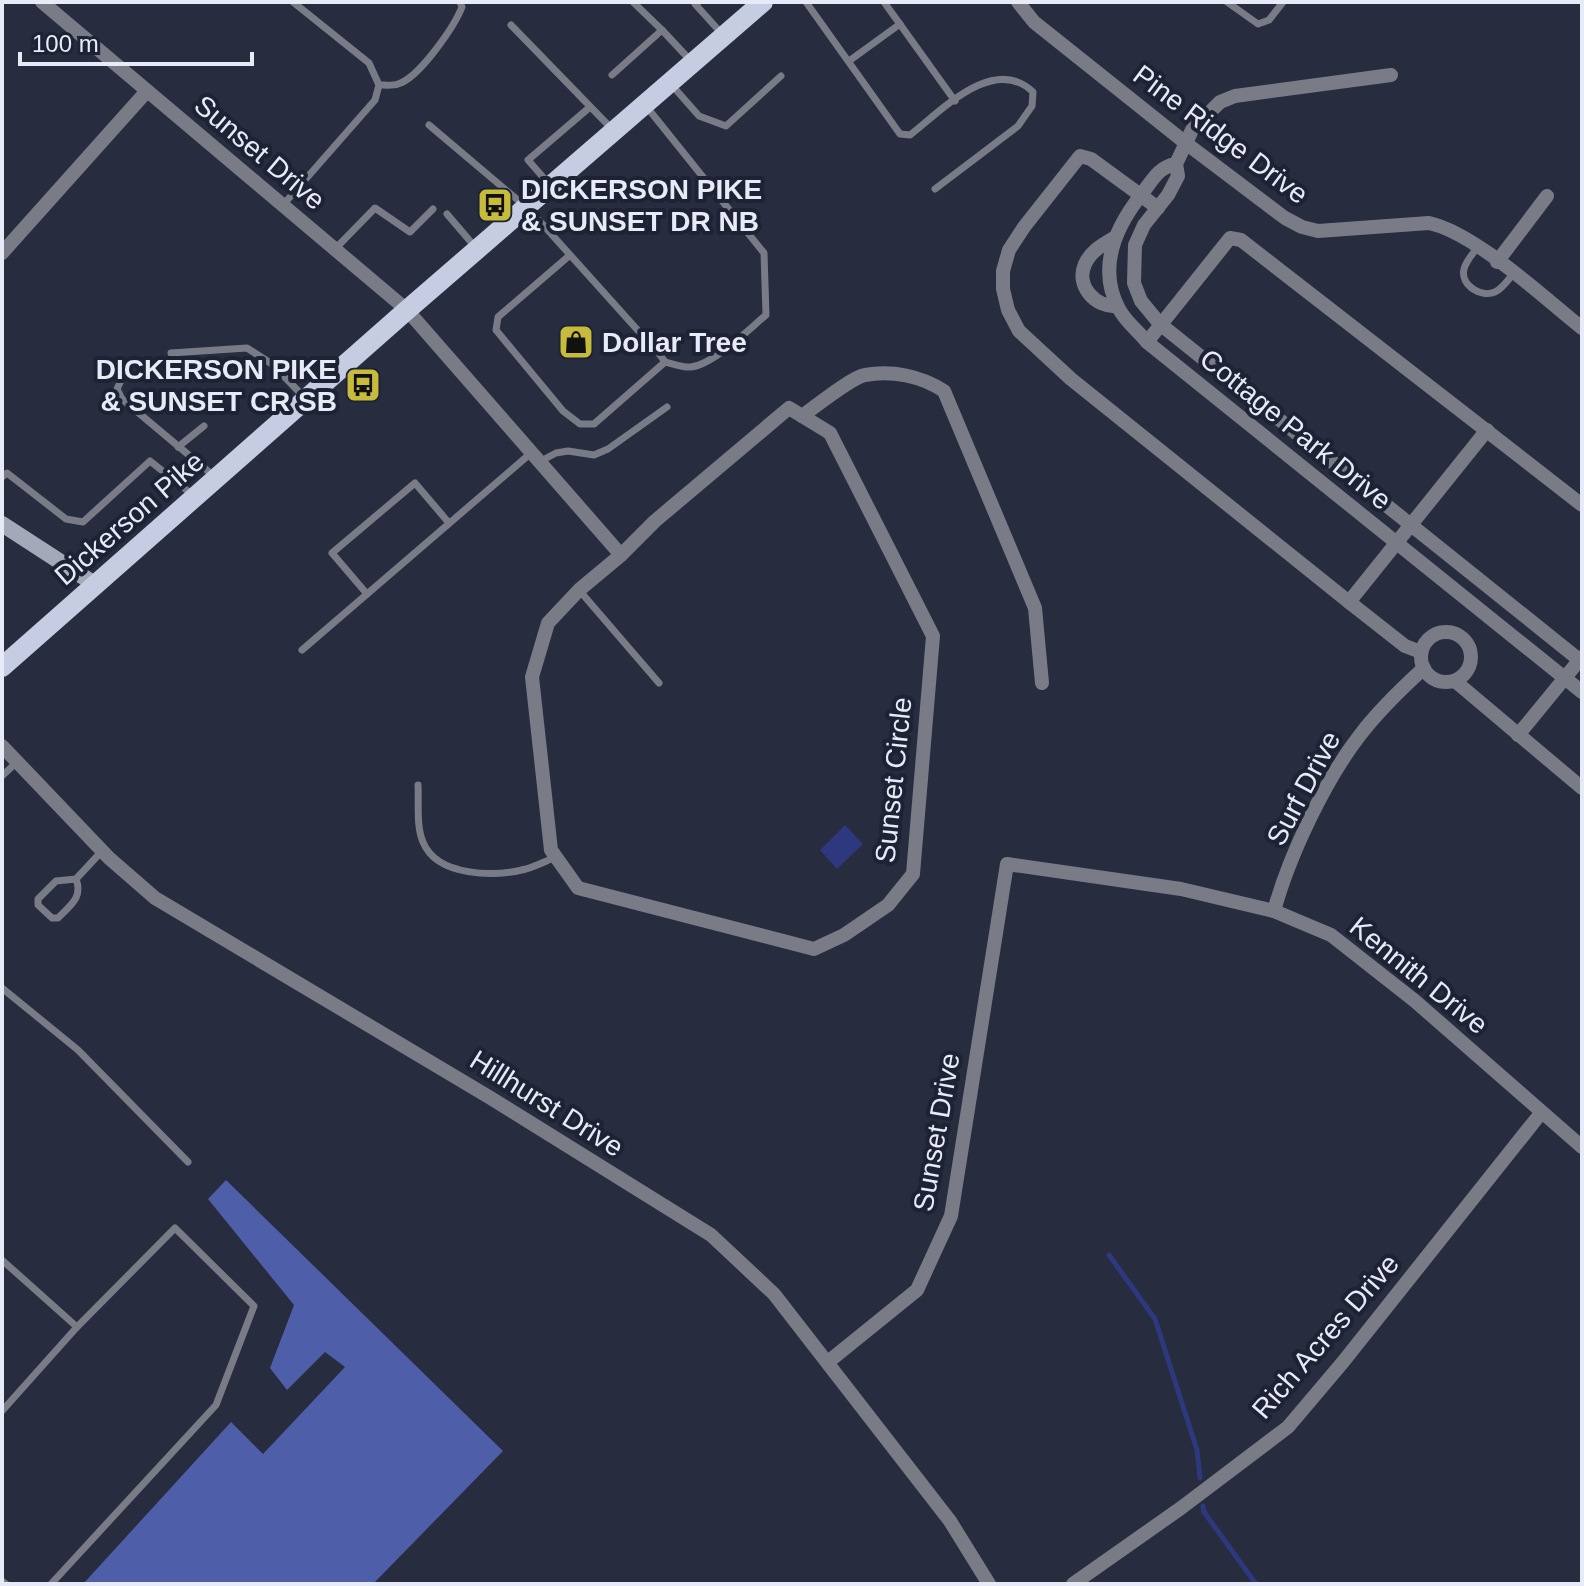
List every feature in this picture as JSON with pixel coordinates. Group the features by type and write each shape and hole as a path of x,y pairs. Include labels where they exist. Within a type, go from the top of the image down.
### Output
{"main road":[{"name":"Dickerson Pike","path":"2,667 759,3"}],"street":[{"name":"Sunset Drive","path":"42,2 407,310"},
{"name":"Pine Ridge Drive","path":"1018,2 1034,22 1285,218 1302,227 1332,232 1429,223 1447,227 1478,247 1582,328"},
{"name":"Cottage Park Drive","path":"1391,75 1235,96 1220,102 1192,130 1176,164 1178,176 1144,225 1135,245 1134,283 1141,301 1160,324 1581,660"},
{"path":"2,253 147,91"},
{"path":"1158,208 1091,159 1080,156 1009,250 1003,271 1003,289 1008,310 1019,331 1041,354 1349,602 1405,646 1421,652"},
{"name":"Cottage Park Drive","path":"1176,164 1165,166 1127,210 1114,238 1111,266 1117,306 1147,342 1582,692"},
{"path":"1497,262 1547,196"},
{"path":"1114,238 1097,248 1085,264 1083,274 1088,293 1095,301 1107,307 1117,306"},
{"path":"1147,342 1230,238 1241,240 1582,505"},
{"path":"407,310 621,555"},
{"path":"802,416 863,375 904,374 929,381 944,391 1035,608 1042,683"},
{"name":"Sunset Circle","path":"789,408 802,416 830,433 933,636 913,874 888,905 844,935 814,949 578,888 551,850 532,677 548,623 579,590 789,408"},
{"path":"1349,602 1487,430"},
{"path":"2,524 96,585"},
{"path":"1455,681 1468,667 1467,644 1461,637 1446,632 1437,634 1430,638 1421,652 1424,668 1435,679 1455,681 1582,788"},
{"path":"1518,735 1581,660"},
{"name":"Surf Drive","path":"1274,911 1280,890 1334,774 1360,735 1392,698 1424,668"},
{"name":"Hillhurst Drive","path":"2,746 102,851 155,898 477,1090 711,1235 774,1294 950,1521 989,1584"},
{"name":"Sunset Drive","path":"828,1362 917,1290 951,1216 1007,864"},
{"name":"Kennith Drive","path":"1007,864 1181,889 1274,911 1331,935 1415,1001 1582,1147"},
{"name":"Rich Acres Drive","path":"1073,1584 1288,1427 1541,1113"}],"lane":[{"path":"283,205 375,100 379,85 369,63 293,2"},
{"path":"379,85 399,84 422,66 455,24 462,7 460,2"},
{"path":"633,2 693,63"},
{"path":"698,2 695,4 724,36"},
{"path":"806,2 900,134 910,135 969,90 1001,78 1024,84 1033,92 1032,106 1018,126 935,189"},
{"path":"884,2 955,101"},
{"path":"1227,2 1258,24 1269,20 1283,2"},
{"path":"849,61 900,24"},
{"path":"511,25 614,131"},
{"path":"612,75 662,30"},
{"path":"670,83 699,116 726,126 781,76"},
{"path":"429,125 526,207 665,362 683,367 695,366 715,356 766,315 764,253 645,104"},
{"path":"551,185 528,160 590,107"},
{"path":"335,249 375,208 410,232 433,209"},
{"path":"447,214 477,249"},
{"path":"1478,247 1464,270 1464,277 1474,290 1483,294 1499,291 1513,274"},
{"path":"570,255 498,317 496,330 563,411 580,424 594,424 665,362"},
{"path":"171,353 247,348 272,364 306,399"},
{"path":"123,376 117,389 122,399 217,478"},
{"path":"302,650 449,523 535,457 568,451 594,455 608,449 667,407"},
{"path":"178,447 204,426"},
{"path":"2,477 7,473 66,519 83,522 150,461 195,497"},
{"path":"367,594 332,553 415,483 449,523"},
{"path":"579,590 659,683"},
{"path":"2,776 17,762"},
{"path":"418,785 420,833 424,845 438,861 458,870 490,873 524,869 556,857"},
{"path":"76,879 78,896 58,918 52,918 38,905 38,899 56,881 76,879 102,851"},
{"path":"2,988 78,1050 188,1162"},
{"path":"2,1411 77,1327 175,1228 254,1306 216,1405 51,1584"},
{"path":"2,1260 77,1327"}],"shaded area":[{"path":"845,825 863,844 837,869 820,850"},
{"path":"226,1180 503,1451 373,1584 83,1584 231,1422 263,1454 345,1367 325,1352 287,1390 270,1368 294,1305 208,1199"}],"waterway":[{"path":"1109,1255 1155,1319 1197,1450 1200,1478"},
{"path":"1203,1506 1204,1512 1256,1584"}],"place":[{"name":"DICKERSON PIKE & SUNSET DR NB","path":"495,205"},
{"name":"Dollar Tree","path":"576,342"},
{"name":"DICKERSON PIKE & SUNSET CR SB","path":"363,385"}]}
